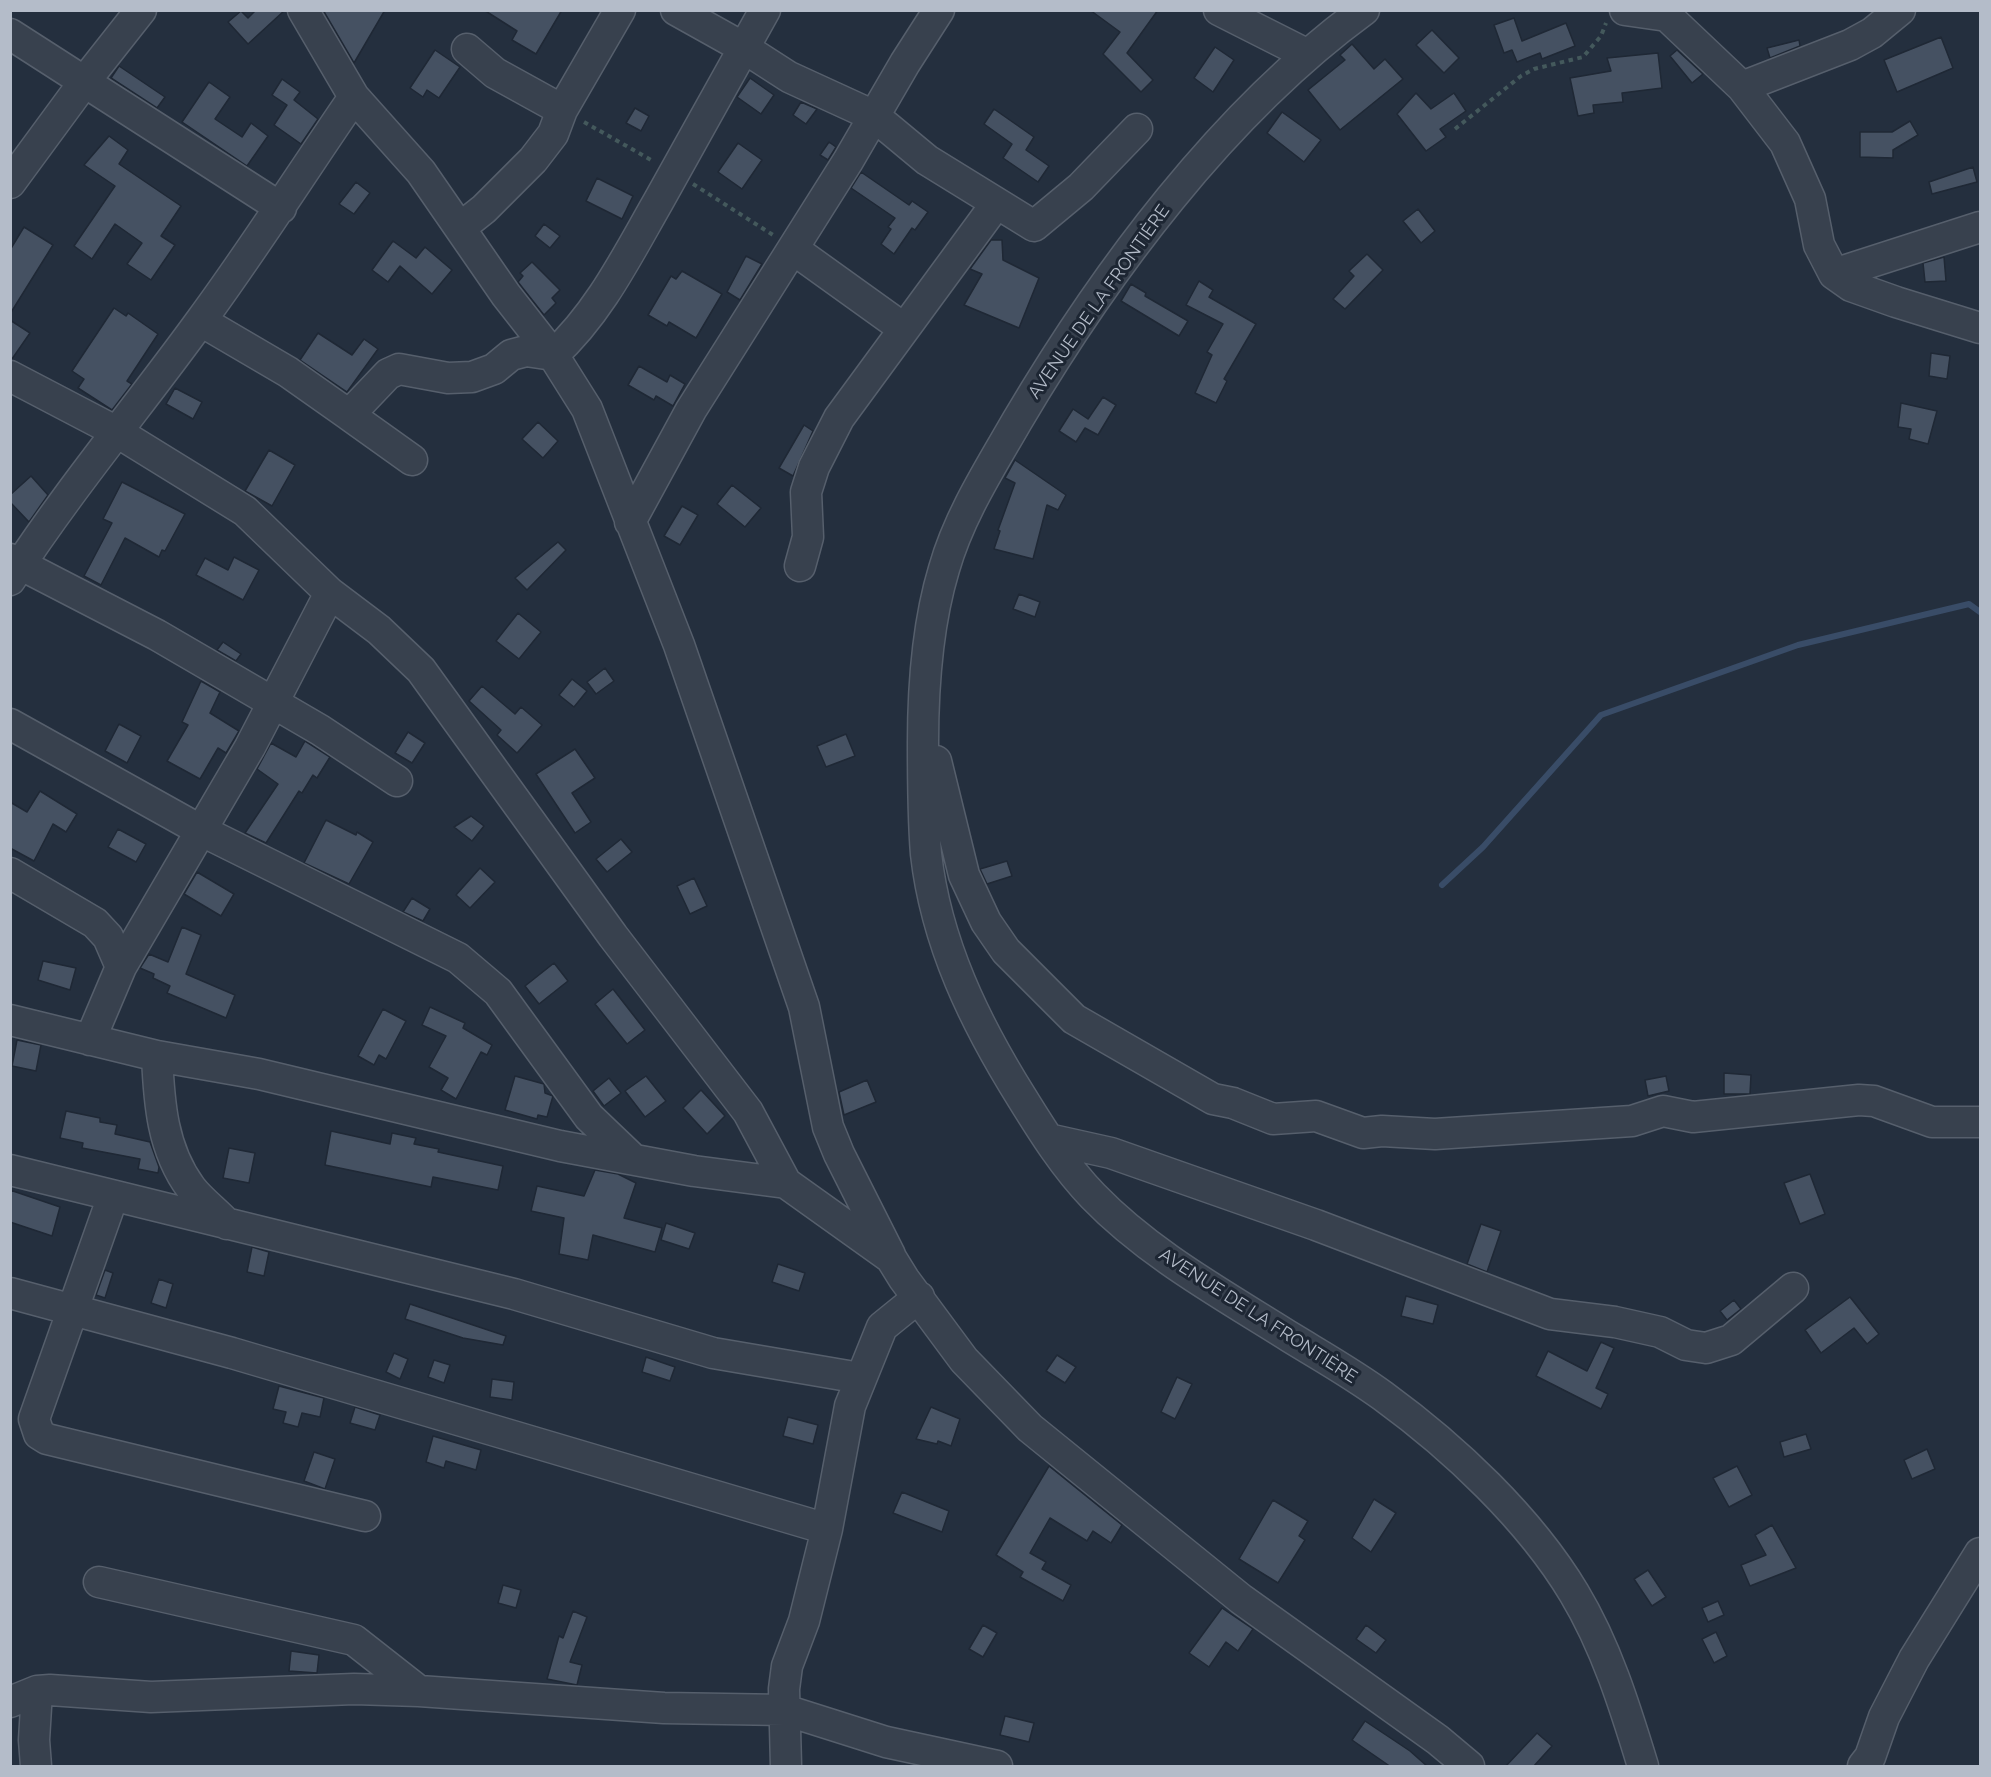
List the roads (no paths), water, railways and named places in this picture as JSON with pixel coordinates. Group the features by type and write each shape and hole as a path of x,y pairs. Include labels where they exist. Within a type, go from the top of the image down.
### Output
{"street":[{"path":"10,183 141,10"},
{"path":"303,10 354,97 421,172 506,295 553,355 587,409 679,645 804,1007 828,1127 838,1154 904,1280 964,1360 1030,1428 1241,1599 1438,1740 1469,1767"},
{"path":"460,228 484,209 533,160 553,134 562,110 620,10"},
{"path":"676,10 744,48 789,77 873,116 927,160 1027,224 1034,226 1040,224 1081,187 1137,129"},
{"path":"553,355 572,337 596,307 765,10"},
{"path":"630,522 691,410 793,249 939,10"},
{"path":"1219,10 1306,54"},
{"name":"AVENUE DE LA FRONTIÈRE","path":"1364,10 1306,54 1254,104 1201,162 1134,247 1048,368 968,507 944,567 933,622 923,693 927,856 944,940 965,996 996,1057 1047,1139 1102,1205 1165,1258 1382,1395 1439,1441 1505,1504 1551,1558 1576,1596 1620,1690 1643,1767"},
{"path":"1742,87 1850,45 1872,33 1900,10"},
{"path":"1616,14 1665,13 1742,87 1785,143 1810,200 1822,254 1834,274 1851,286 1980,328"},
{"path":"10,34 281,208"},
{"path":"467,50 495,72 562,110"},
{"path":"354,97 281,208 201,321 14,568 157,635 274,704 397,781"},
{"path":"800,566 808,537 806,492 813,467 839,418 996,204"},
{"path":"1834,274 1980,227"},
{"path":"793,249 903,328"},
{"path":"201,321 288,372 412,460"},
{"path":"349,416 388,374 399,369 448,378 472,377 494,369 512,355 526,351 553,355"},
{"path":"10,376 117,432 245,511 330,593 379,630 428,678 613,936 748,1112 786,1183 891,1258"},
{"path":"90,1040 121,967 274,704 330,593"},
{"path":"923,693 941,788 964,875 986,922 1006,951 1074,1019 1213,1099 1273,1119 1316,1116 1363,1133 1382,1131 1435,1134 1555,1127 1632,1121 1663,1111 1693,1117 1859,1100 1874,1101 1932,1122 1980,1122"},
{"path":"10,724 200,830 458,958 498,992 589,1118 633,1160"},
{"path":"10,873 95,923 108,937 121,967"},
{"path":"10,1020 157,1056 260,1074 560,1146 633,1160 786,1183"},
{"path":"157,1056 159,1111 166,1137 191,1188 227,1224"},
{"path":"1047,1139 1111,1153 1316,1225 1550,1314 1615,1322 1659,1332 1686,1345 1706,1348 1731,1340 1793,1288"},
{"path":"10,1170 514,1294 713,1353 860,1378"},
{"path":"113,1196 34,1419 39,1434 47,1439 365,1516"},
{"path":"10,1293 74,1308 390,1399 827,1529"},
{"path":"786,1767 784,1689 787,1666 804,1621 827,1529 845,1423 860,1378 882,1327 919,1297"},
{"path":"1863,1767 1884,1717 1914,1659 1980,1553"},
{"path":"99,1582 354,1640 419,1691"},
{"path":"36,1767 34,1740 24,1696 151,1697 354,1689 419,1691 664,1708 786,1710 876,1739 997,1767"}],"waterway":[{"path":"1442,885 1483,847 1601,715 1798,645 1969,604 1980,612"}]}
